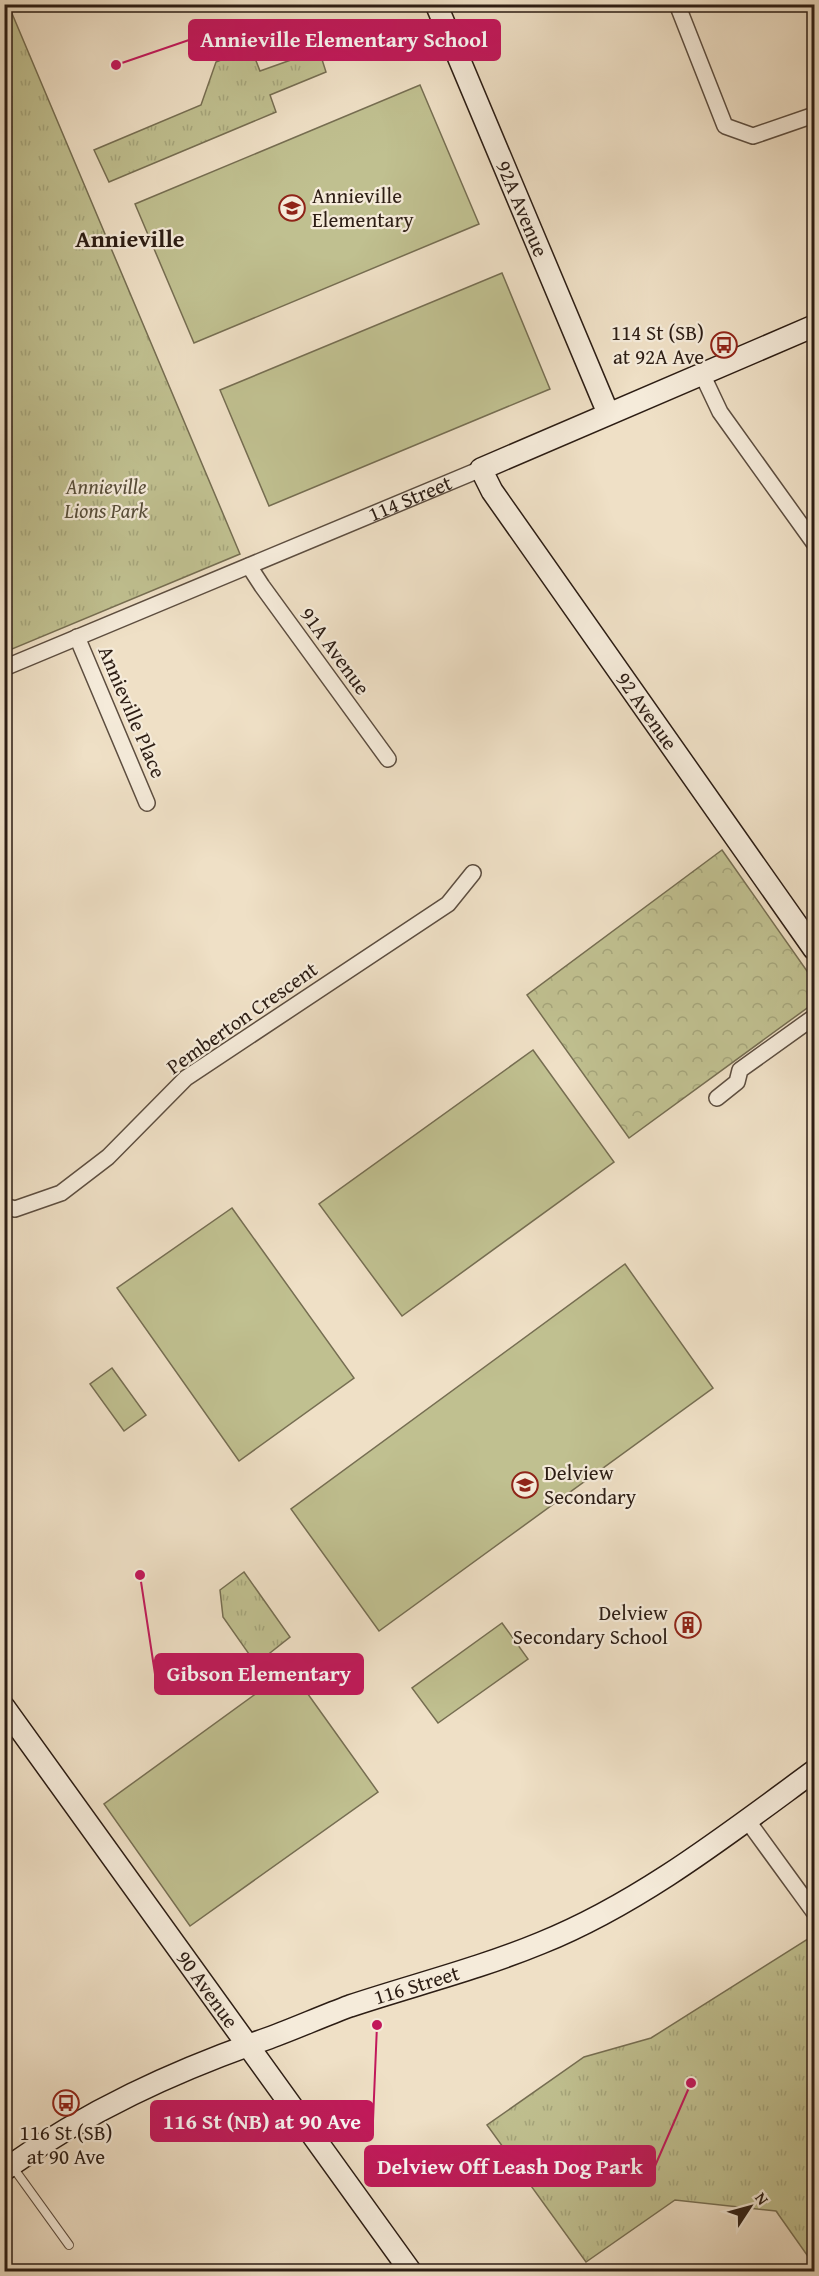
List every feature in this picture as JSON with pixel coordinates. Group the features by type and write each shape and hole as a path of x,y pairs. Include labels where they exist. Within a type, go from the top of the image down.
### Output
{"street":[{"name":"92A Avenue","path":"436,4 608,413"},
{"path":"677,4 725,126 753,136 814,115"},
{"name":"114 Street","path":"4,668 481,469 814,326"},
{"path":"702,374 720,412 814,543"},
{"name":"92 Avenue","path":"481,469 492,491 814,950"},
{"name":"91A Avenue","path":"249,566 388,759"},
{"name":"Annieville Place","path":"77,637 147,803"},
{"name":"Pemberton Crescent","path":"4,1206 15,1209 61,1193 108,1157 186,1078 448,904 473,873"},
{"path":"717,1098 737,1082 740,1070 814,1017"},
{"name":"90 Avenue","path":"4,1707 411,2271"},
{"name":"116 Street","path":"8,2167 78,2122 147,2085 247,2044 349,2007 485,1964 542,1943 604,1913 656,1883 814,1771"},
{"path":"747,1820 814,1912"}],"lane":[{"path":"8,2167 69,2245"}],"green space":[{"name":"Annieville Lions Park","path":"8,4 240,554 5,652 4,5"},
{"path":"251,48 260,71 319,50 326,72 270,95 276,112 109,182 94,150 201,105 216,62"},
{"path":"420,85 479,224 194,343 135,204"},
{"path":"502,273 550,389 269,506 220,390"},
{"path":"722,850 814,981 814,1003 629,1138 527,995"},
{"path":"533,1050 614,1162 402,1316 319,1204"},
{"path":"232,1208 354,1378 239,1461 117,1288"},
{"path":"625,1264 713,1388 379,1631 291,1509"},
{"path":"112,1368 146,1415 124,1431 90,1384"},
{"path":"244,1572 290,1637 256,1664 223,1617 220,1590"},
{"path":"502,1623 528,1659 438,1723 412,1688"},
{"path":"290,1669 378,1792 190,1926 104,1804"},
{"path":"814,1935 814,2265 776,2211 675,2200 586,2262 487,2125 584,2057 651,2038"}],"place":[{"name":"Annieville Elementary School","path":"116,65"},
{"name":"Annieville Elementary","path":"292,208"},
{"name":"114 St (SB) at 92A Ave","path":"724,345"},
{"name":"Delview Secondary","path":"525,1485"},
{"name":"Gibson Elementary","path":"140,1575"},
{"name":"Delview Secondary School","path":"688,1625"},
{"name":"116 St (NB) at 90 Ave","path":"377,2025"},
{"name":"Delview Off Leash Dog Park","path":"691,2083"},
{"name":"116 St (SB) at 90 Ave","path":"66,2103"}],"district":[{"name":"Annieville","path":"130,239"}]}
